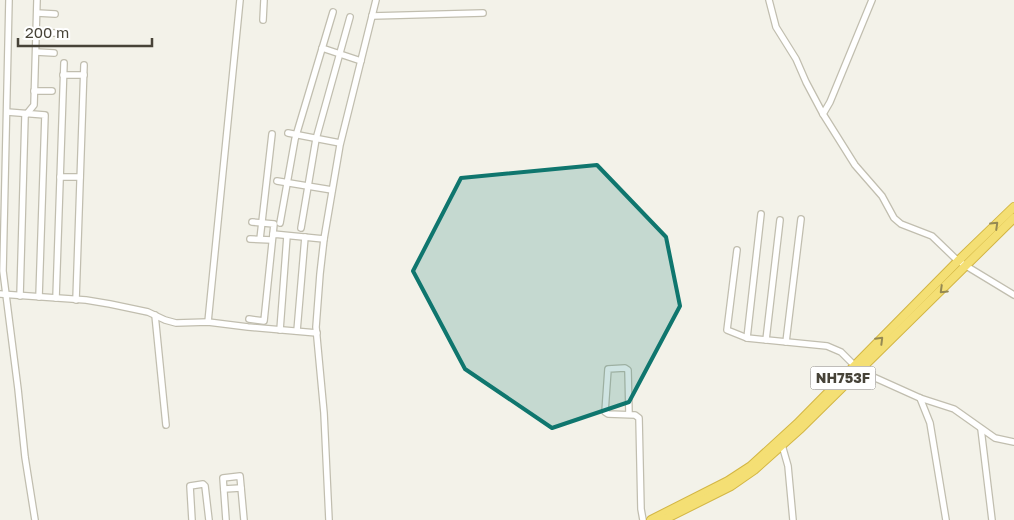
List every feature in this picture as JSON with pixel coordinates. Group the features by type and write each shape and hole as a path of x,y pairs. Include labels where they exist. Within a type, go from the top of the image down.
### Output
{"highway":[{"name":"NH753F","path":"663,520 731,486 754,470 782,445 958,261 1014,206"},
{"name":"NH753F","path":"651,520 728,481 751,466 967,266 1014,218"}],"street":[{"path":"9,0 7,112 3,143 3,294 18,389 24,457 35,520"},
{"path":"20,296 26,114 33,107 37,0"},
{"path":"208,322 240,0"},
{"path":"263,20 264,0"},
{"path":"329,520 317,333 324,239 340,143 376,0"},
{"path":"769,0 776,27 796,59 823,114 855,165 882,196 894,218 901,224 932,236 958,261 1014,295"},
{"path":"823,114 828,107 872,0"},
{"path":"280,223 296,135 333,12"},
{"path":"37,13 55,14"},
{"path":"372,16 483,13"},
{"path":"301,228 316,138 350,17"},
{"path":"36,32 54,33"},
{"path":"322,48 361,62"},
{"path":"36,52 54,53"},
{"path":"56,298 64,63"},
{"path":"76,300 84,65"},
{"path":"63,74 84,75"},
{"path":"34,91 52,91"},
{"path":"7,112 45,115 39,297"},
{"path":"288,133 340,143"},
{"path":"260,239 272,134"},
{"path":"60,177 80,177"},
{"path":"277,181 332,190"},
{"path":"747,338 761,214"},
{"path":"786,342 801,219"},
{"path":"766,340 780,220"},
{"path":"248,320 264,321 274,224 252,222"},
{"path":"280,330 287,236"},
{"path":"250,239 287,236 324,239"},
{"path":"297,331 304,237"},
{"path":"737,250 727,330 747,338 827,346 845,356 857,368 920,398 954,409 1000,440 1014,442"},
{"path":"3,294 110,304 155,315 176,323 208,322 317,333"},
{"path":"155,315 166,425"},
{"path":"629,414 628,370 625,368 608,369 605,412 608,414 637,415 639,418 641,509 643,520"},
{"path":"920,398 930,423 946,520"},
{"path":"981,429 992,520"},
{"path":"782,445 788,466 793,520"},
{"path":"226,520 223,478 240,476 244,520"},
{"path":"192,520 190,486 203,484 205,485 209,520"},
{"path":"224,489 241,488"}],"highlighted area":[{"path":"597,165 666,237 680,306 629,402 552,428 465,369 413,271 461,178"}]}
